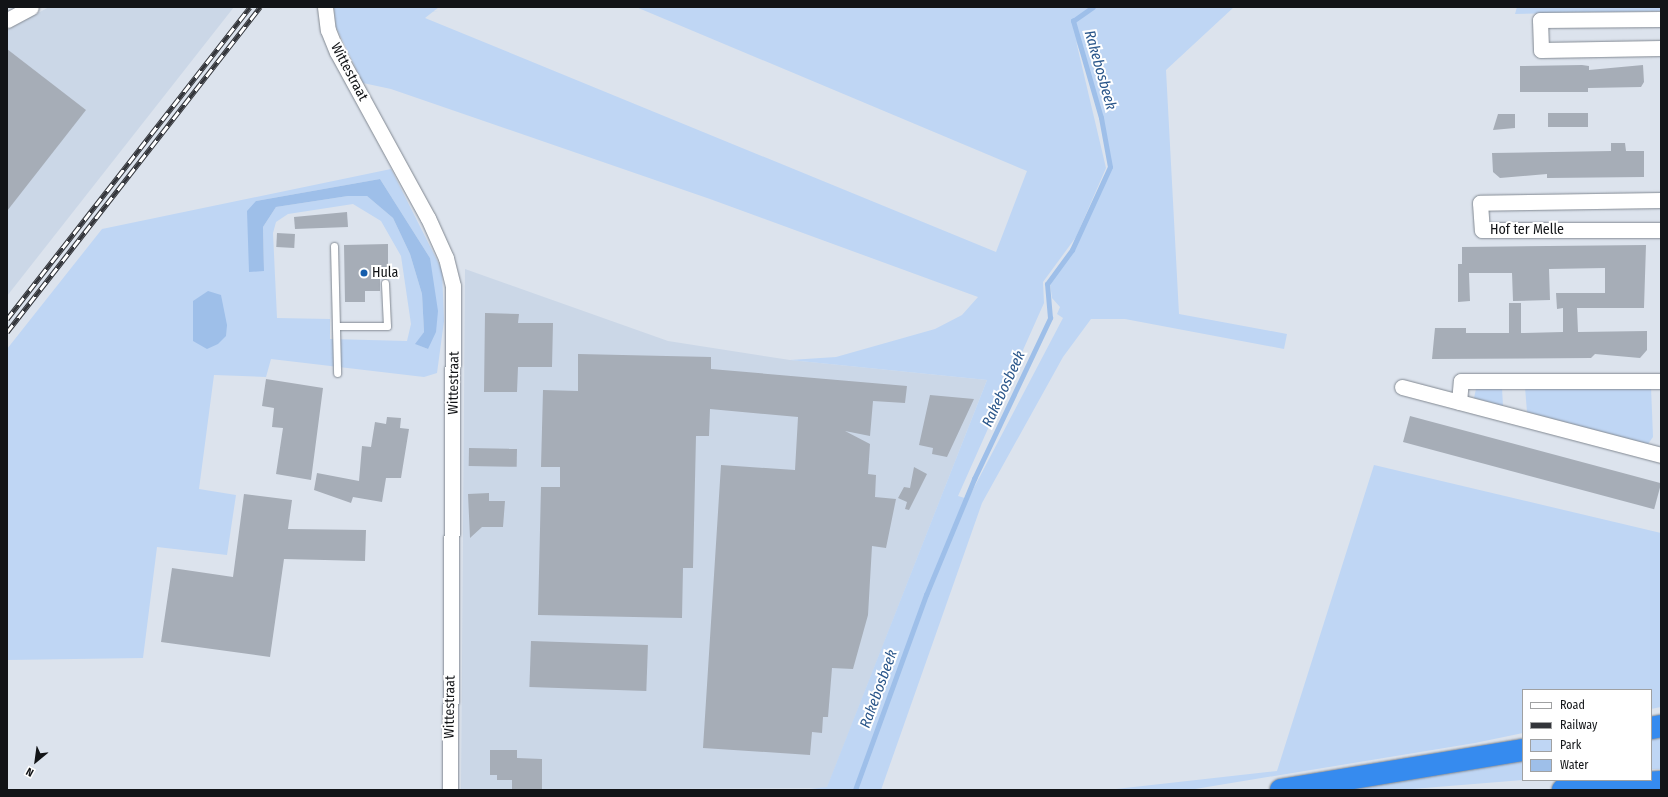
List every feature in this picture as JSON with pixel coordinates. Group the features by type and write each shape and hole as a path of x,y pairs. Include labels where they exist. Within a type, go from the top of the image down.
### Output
{"highway":[{"path":"1281,790 1522,750"},
{"path":"1563,790 1661,782"}],"street":[{"path":"7,20 31,7"},
{"name":"Wittestraat","path":"325,7 328,30 337,52 428,218 446,258 453,286 450,790"},
{"path":"1661,19 1540,20 1541,50 1661,48"},
{"name":"Hof ter Melle","path":"1661,200 1480,203 1482,230 1661,230"},
{"path":"1459,402 1461,381 1661,382"},
{"path":"1402,388 1661,455"}],"lane":[{"path":"334,246 337,373"},
{"path":"336,326 387,326 386,283"}],"shaded area":[{"path":"49,7 234,7 7,296 7,30"},
{"path":"465,269 668,341 790,360 987,380 827,788 461,790"}],"green space":[{"path":"334,7 439,7 425,18 996,252 1027,171 636,7 1234,7 1166,70 1179,314 1287,334 1284,349 1125,319 1091,319 1063,357 982,503 881,790 801,790 827,787 987,380 790,360 836,357 935,329 962,315 978,297 710,199 391,89 363,83 336,27","holes":["1076,41 1096,96 1111,168 1079,239 1050,283 1052,298 1060,307 1057,314 1063,318 968,499 958,496 1044,303 1043,282 1076,237 1106,168"]},
{"path":"1517,7 1661,7 1661,11 1515,14"},
{"path":"391,169 442,270 444,321 437,373 424,377 271,359 266,377 214,375 199,489 236,495 227,555 157,547 143,658 7,660 7,349 102,229","holes":["380,179 430,258 428,349 416,344 424,332 422,294 410,254 393,218 367,196 348,196 276,207 263,227 264,271 256,201","353,204 381,221 401,256 411,324 407,341 330,339 330,319 277,318 273,233 276,222 288,214"]},
{"path":"1525,387 1651,387 1653,437 1648,444 1527,412"},
{"path":"1502,388 1503,406 1474,398 1476,389"},
{"path":"1374,465 1661,533 1661,707 1652,709 1652,689 1522,689 1522,733 1475,743 1189,790 1107,790 1277,771"},
{"path":"1652,733 1661,733 1661,769 1652,769"},
{"path":"1522,759 1522,780 1400,790 1308,790"}],"water":[{"path":"380,179 430,258 438,311 436,332 428,349 415,344 424,332 422,294 410,254 393,218 367,196 348,196 276,207 263,227 264,271 249,272 247,211 256,201"},
{"path":"208,291 221,295 227,325 226,336 218,344 207,349 193,341 193,301"}],"building":[{"path":"7,49 86,110 7,211"},
{"path":"1643,65 1644,82 1641,87 1588,88 1588,92 1520,92 1520,66 1589,66 1589,70"},
{"path":"1548,113 1588,113 1588,127 1548,127"},
{"path":"1498,114 1515,114 1515,128 1493,130"},
{"path":"1611,143 1625,143 1626,151 1644,151 1644,177 1547,178 1547,174 1500,178 1493,172 1492,153 1611,151"},
{"path":"347,212 348,227 295,229 294,217"},
{"path":"277,233 295,234 294,248 276,247"},
{"name":"Hula","path":"388,244 388,273 380,273 380,291 365,291 365,302 345,302 344,245"},
{"path":"1646,245 1644,308 1577,308 1578,332 1647,331 1647,350 1640,358 1595,354 1591,358 1432,359 1435,328 1466,328 1466,333 1509,333 1509,303 1521,303 1521,333 1563,332 1563,308 1557,309 1556,293 1605,293 1605,268 1549,269 1550,300 1513,301 1512,273 1469,273 1470,301 1458,302 1458,264 1462,264 1462,247"},
{"path":"485,313 519,314 518,323 553,323 552,367 518,367 517,392 484,392"},
{"path":"578,354 711,357 711,369 907,386 905,403 873,401 870,436 845,431 870,444 868,474 876,475 875,497 896,499 886,548 872,546 868,615 853,669 832,668 828,717 823,717 822,733 812,732 810,755 703,748 721,465 795,470 798,417 710,409 709,436 696,436 693,568 683,568 682,618 538,615 541,487 560,487 560,467 541,467 543,390 578,391"},
{"path":"266,379 323,388 311,480 276,474 283,428 272,427 274,408 262,406"},
{"path":"930,395 974,399 947,457 932,454 933,448 919,445"},
{"path":"1410,416 1661,483 1654,509 1403,442"},
{"path":"387,417 401,418 400,428 409,429 401,478 386,478 382,502 353,497 351,503 314,490 317,473 359,481 362,446 371,447 375,422 386,424"},
{"path":"469,448 517,449 517,467 469,466"},
{"path":"914,467 927,474 909,510 905,509 907,502 898,498 904,487 910,488"},
{"path":"489,493 489,501 505,501 503,527 482,527 470,538 468,494"},
{"path":"244,494 292,500 288,529 366,530 365,561 284,559 270,657 161,642 172,568 233,577"},
{"path":"531,641 648,645 646,691 529,687"},
{"path":"490,750 517,750 517,758 542,759 542,790 512,790 512,780 497,780 497,775 490,775"}],"waterway":[{"name":"Rakebosbeek","path":"855,790 926,595 974,479 1050,318 1047,284 1072,250 1110,167 1101,118 1073,21 1093,7"}],"railway":[{"path":"7,319 250,7"},
{"path":"7,332 260,7"}],"place":[{"name":"Hula","path":"364,273"}]}
